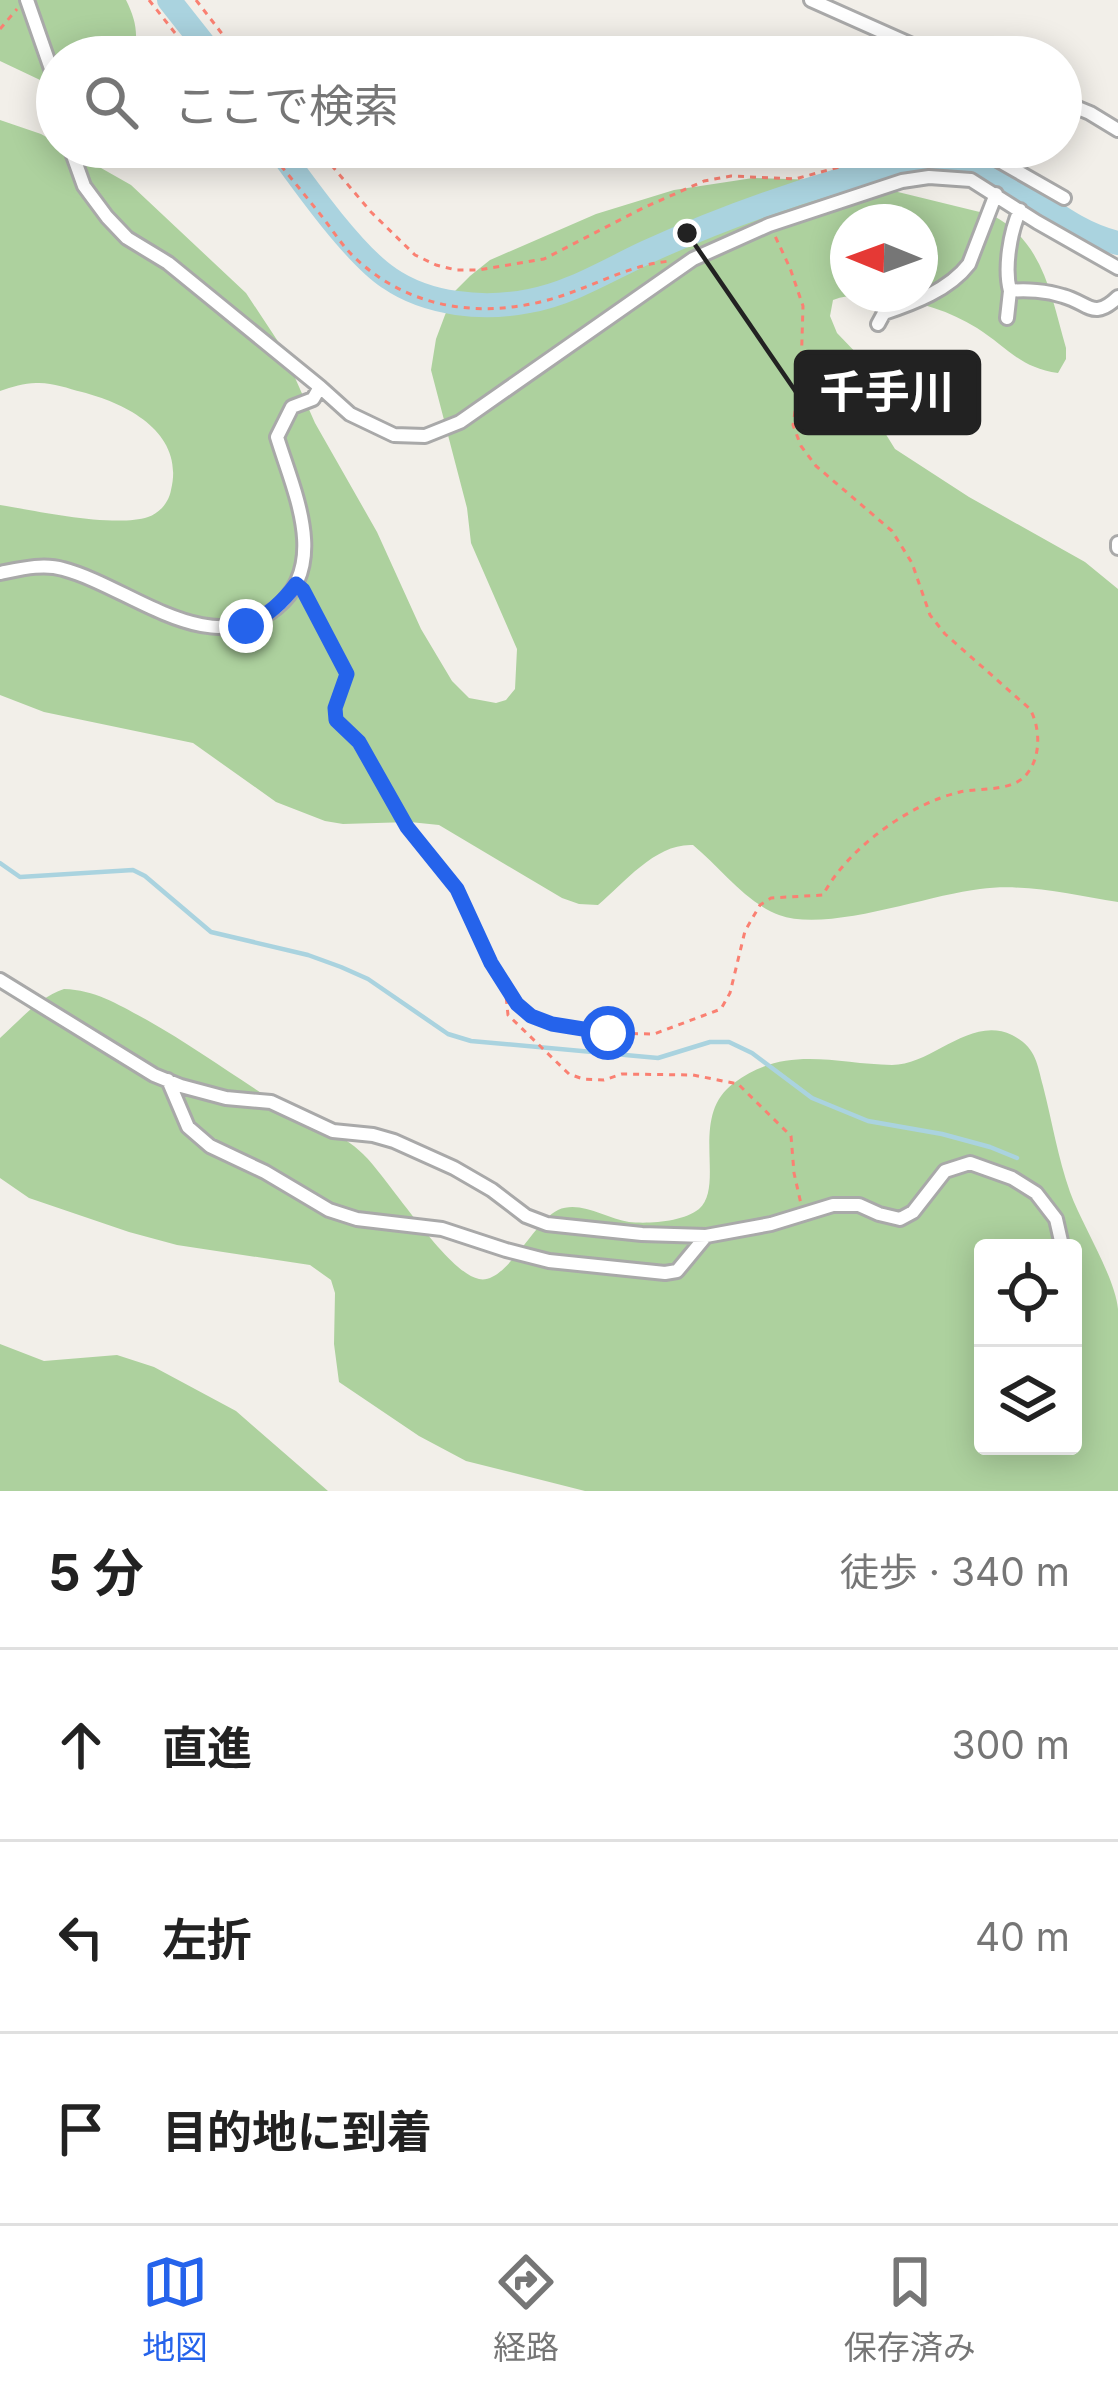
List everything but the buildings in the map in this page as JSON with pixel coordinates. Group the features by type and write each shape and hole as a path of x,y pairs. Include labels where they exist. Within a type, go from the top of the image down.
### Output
{"street":[{"path":"27,0 40,36"},
{"path":"811,0 892,36"},
{"path":"1082,112 1118,130"},
{"path":"78,168 84,186 127,238 168,262 350,414 394,435 425,436 460,422 685,264 769,225 902,181 929,177 972,180 1118,268"},
{"path":"972,180 975,168"},
{"path":"1010,168 1064,198"},
{"path":"878,324 884,313 916,302 962,274 996,194"},
{"path":"1007,318 1007,278 1020,210"},
{"path":"1010,291 1064,296 1093,310 1106,309 1118,297"},
{"path":"0,573 58,567 189,623 217,628 246,626 266,616 284,601 302,572 304,538 277,437 292,407 313,399 320,387"},
{"path":"0,980 154,1075 226,1098 271,1102 333,1131 394,1141 454,1168 526,1216 547,1224 706,1236 771,1224 833,1205 859,1205 900,1219 914,1212 945,1171 970,1163 1012,1178 1036,1193 1056,1220 1061,1239"},
{"path":"168,1080 188,1127 210,1146 329,1210 357,1219 442,1228 549,1261 665,1273 677,1271 706,1236"}],"path":[{"path":"0,29 27,0"},
{"path":"149,0 177,36"},
{"path":"196,0 224,36"},
{"path":"283,168 352,255 394,286 442,306 467,310 523,306 644,264 685,264"},
{"path":"334,168 415,254 436,265 478,271 544,260 704,181 731,176 795,179 836,168"},
{"path":"296,584 347,674 335,708 336,720 359,742 407,827 457,889 491,963 517,1004 552,1024 608,1033 654,1034 721,1010 730,993 745,932 760,904 771,898 823,895 871,839 896,819 961,792 1017,781 1030,771 1039,737 1030,710 930,615 912,563 892,531 816,466 801,446 793,425 803,306 769,225"},
{"path":"506,985 508,1015 568,1074 584,1079 622,1074 693,1075 738,1084 791,1136 803,1214"}],"green space":[{"path":"0,0 126,0 132,14 136,36 36,36 36,78 0,61"},
{"path":"0,120 36,132 36,168 101,168 131,185 246,293 281,346 315,423 377,532 421,629 452,681 469,698 496,703 515,689 517,649 471,543 467,508 431,370 445,315 455,291 470,276 490,260 596,214 674,190 753,178 853,181 992,215 1023,240 1043,272 1066,348 1058,373 1024,362 988,335 938,310 938,204 830,204 830,316 837,333 879,383 882,428 895,449 1085,562 1118,589 1118,902 997,888 850,916 800,919 779,915 755,902 693,845 654,857 598,905 579,904 439,825 325,821 276,802 193,743 44,712 0,695 0,505 96,520 133,520 160,510 171,490 169,452 149,424 117,404 47,383 0,391"},
{"path":"64,989 76,990 117,1004 345,1140 374,1166 451,1260 479,1279 499,1272 558,1210 576,1207 646,1223 699,1209 709,1184 713,1113 720,1097 753,1071 811,1059 907,1063 981,1031 1012,1035 1031,1050 1037,1063 1070,1192 1116,1296 1118,1491 585,1491 466,1461 339,1382 335,1293 331,1280 310,1265 177,1245 129,1232 29,1198 0,1178 0,1038 46,998"},
{"path":"0,1344 44,1361 117,1355 154,1367 236,1411 328,1491 0,1491"}],"waterway":[{"path":"169,0 197,36"},
{"path":"293,168 360,253 389,278 439,300 494,305 544,298 739,214 883,168"},
{"path":"979,168 1070,223 1118,243"},
{"path":"0,863 20,877 133,870 211,932 341,967 368,979 448,1034 471,1041 658,1058 710,1042 729,1042 752,1053 812,1098 868,1121 942,1134 1017,1158"}],"place":[{"name":"千手川","path":"687,233"}],"route":[{"path":"246,626 284,601 296,584 303,590 347,674 335,708 336,720 359,742 407,827 457,889 491,963 517,1004 552,1024 608,1033"}]}
